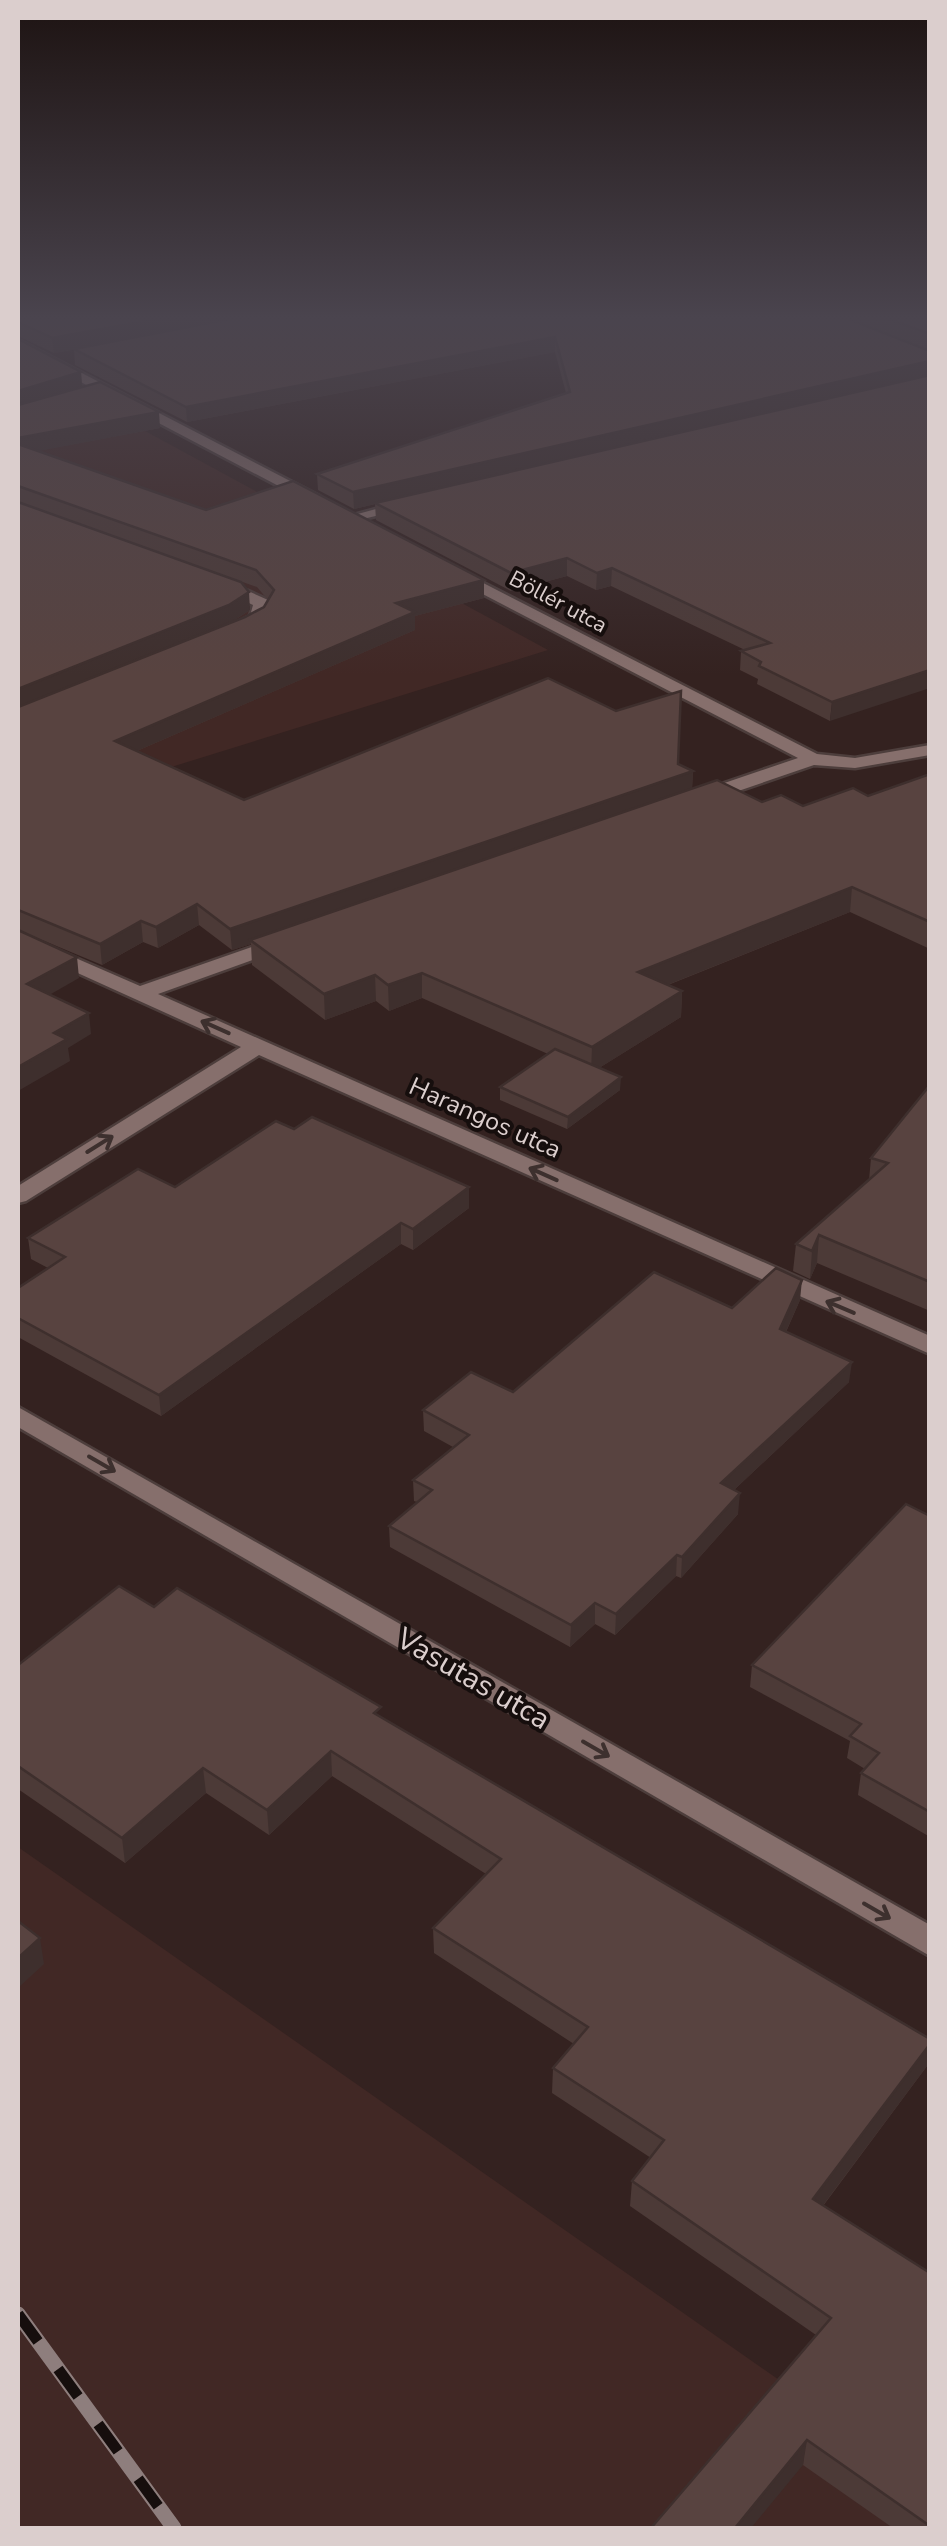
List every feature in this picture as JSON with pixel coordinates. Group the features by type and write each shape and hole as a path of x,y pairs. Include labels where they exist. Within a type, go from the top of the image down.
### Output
{"street":[{"path":"196,437 367,528"},
{"path":"350,518 421,502"},
{"name":"Böllér utca","path":"436,564 812,759"},
{"path":"203,577 250,594 263,608 257,619 219,637"},
{"path":"682,804 812,759 855,763 930,750"},
{"path":"139,993 308,934"},
{"name":"Harangos utca","path":"18,939 930,1346"},
{"path":"18,1196 258,1046"},
{"name":"Vasutas utca","path":"18,1416 930,1942"}],"shaded area":[{"path":"18,437 156,437 548,650 152,773 18,788"},
{"path":"18,1847 929,2485 929,2528 18,2528"}],"building":[{"path":"432,437 596,437 353,492 317,474"},
{"path":"662,437 930,437 930,670 832,702 759,666 761,662 741,651 770,643 612,568 597,573 567,558 511,573 375,503"},
{"path":"18,444 206,510 293,481 484,580 396,603 415,612 115,741 244,800 548,678 616,711 681,691 678,764 693,771 230,929 197,904 156,927 141,921 100,944 18,910 18,707 245,617 264,607 274,590 256,570 18,486"},
{"path":"18,502 241,582 249,592 229,605 18,689"},
{"path":"930,774 930,922 852,887 638,972 682,991 592,1047 422,973 388,985 375,975 324,994 250,940 717,780 762,802 781,795 803,806 853,788 868,796"},
{"path":"18,930 77,957 27,984 89,1013 54,1033 67,1039 18,1067"},
{"path":"555,1049 621,1077 568,1117 500,1087"},
{"path":"930,1085 930,1282 819,1235 812,1251 796,1244 888,1163 871,1158"},
{"path":"312,1117 469,1187 413,1229 401,1223 159,1395 18,1318 18,1288 65,1257 28,1238 138,1169 175,1187 276,1121 294,1129"},
{"path":"776,1268 802,1280 780,1329 852,1362 721,1483 740,1493 682,1557 677,1555 616,1614 595,1603 571,1625 389,1526 432,1490 413,1480 469,1435 423,1410 471,1372 513,1392 654,1272 732,1308"},
{"path":"906,1504 930,1516 930,1812 861,1773 879,1753 850,1736 861,1724 752,1665"},
{"path":"119,1586 154,1607 177,1588 381,1707 374,1713 930,2039 813,2199 930,2273 930,2526 807,2440 735,2528 651,2528 831,2318 632,2181 664,2140 553,2068 588,2027 433,1928 501,1859 331,1751 267,1810 203,1768 122,1838 18,1766 18,1665"},
{"path":"18,1921 40,1938 18,1958"}],"railway":[{"path":"18,2314 174,2528"}]}
